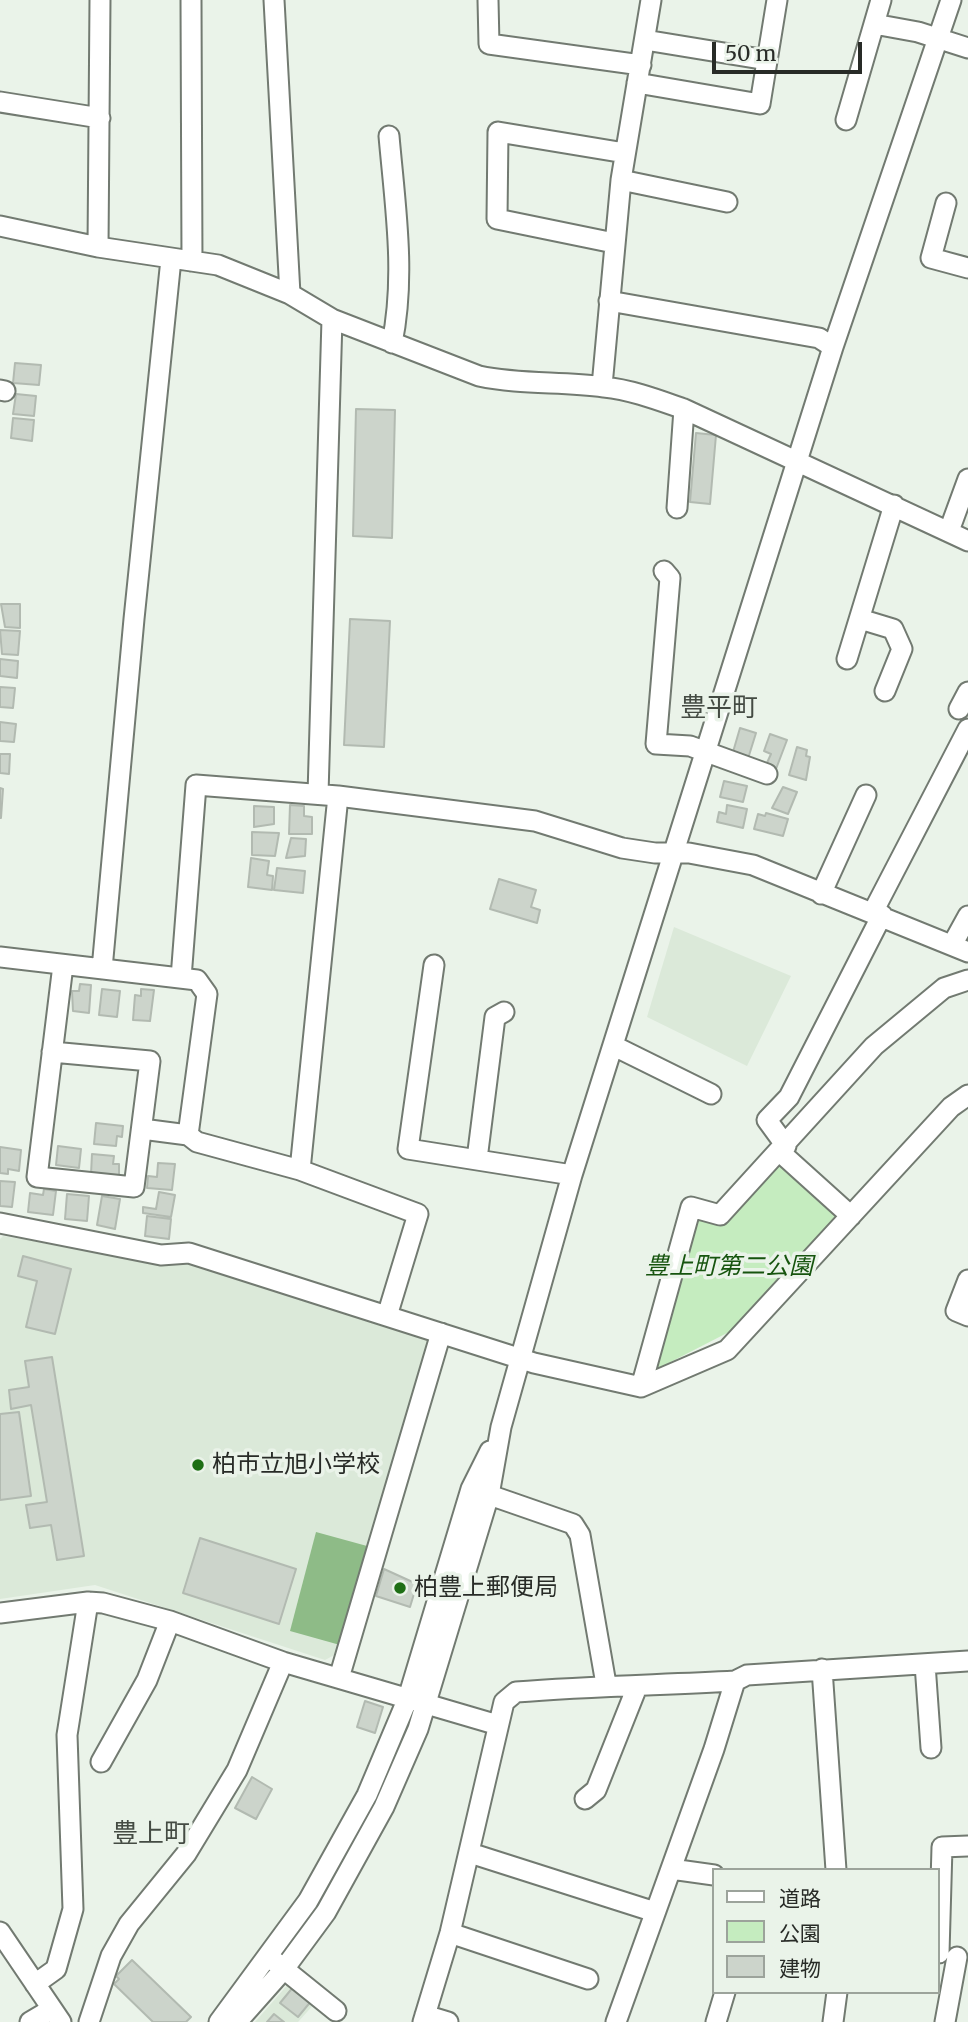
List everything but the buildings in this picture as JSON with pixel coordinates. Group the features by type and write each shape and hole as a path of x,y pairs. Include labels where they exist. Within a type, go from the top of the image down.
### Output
{"street":[{"path":"98,247 100,0"},
{"path":"191,0 192,261"},
{"path":"274,0 290,294"},
{"path":"488,0 489,44 639,74 760,104 777,0"},
{"path":"602,386 621,180 651,0"},
{"path":"846,120 881,0"},
{"path":"219,2022 308,1901 348,1833 416,1700 501,1427 572,1175 704,752 833,346 951,0"},
{"path":"874,24 968,48"},
{"path":"645,40 767,60"},
{"path":"0,102 100,118"},
{"path":"614,243 497,219 498,132 625,153"},
{"path":"389,136 399,265 399,308 392,343"},
{"path":"621,180 727,202"},
{"path":"946,203 931,258 968,268"},
{"path":"0,226 98,247 192,261 250,275 290,294 332,319 458,369 502,381 602,386 684,409 968,541"},
{"path":"103,969 134,619 171,259"},
{"path":"609,300 819,338 833,346"},
{"path":"318,794 332,319"},
{"path":"677,508 684,409"},
{"path":"949,531 968,479"},
{"path":"847,659 894,505"},
{"path":"664,571 670,578 656,744 690,746 767,774"},
{"path":"860,619 893,629 902,649 885,691"},
{"path":"851,1216 783,1149 767,1120 789,1097 968,729"},
{"path":"181,978 196,785 338,796 535,821 622,848 655,853 674,852 753,865 960,948 968,916"},
{"path":"821,894 866,794"},
{"path":"300,1170 338,796"},
{"path":"0,957 197,980 207,995 188,1135"},
{"path":"52,1052 149,1061 134,1187 37,1177 52,1052 63,965"},
{"path":"434,965 408,1149 572,1175"},
{"path":"641,1387 691,1207 720,1215 783,1149 874,1046 944,988 968,980"},
{"path":"478,1159 495,1017 504,1012"},
{"path":"614,1046 711,1094"},
{"path":"0,1223 161,1255 189,1253 553,1368 641,1387 727,1350 951,1107 968,1096"},
{"path":"142,1129 188,1135 197,1142 300,1170 418,1214 387,1316"},
{"path":"968,1280 956,1311 968,1315"},
{"path":"339,1678 441,1333"},
{"path":"480,1492 573,1524 580,1535 606,1684"},
{"path":"0,1614 88,1602 170,1621 283,1662 498,1726"},
{"path":"35,1984 56,1969 73,1909 67,1735 88,1602"},
{"path":"101,1762 147,1680 170,1621"},
{"path":"448,2022 424,2019 450,1933 504,1702 516,1692 606,1684 637,1687 735,1681 747,1675 968,1661"},
{"path":"89,2022 111,1956 129,1924 186,1854 237,1770 283,1662"},
{"path":"925,1664 931,1748"},
{"path":"822,1669 836,1868"},
{"path":"616,2022 735,1681"},
{"path":"585,1799 596,1790 637,1687"},
{"path":"237,2022 284,1969 326,1912 360,1851 384,1807 418,1729 416,1700"},
{"path":"945,2022 950,1955 942,1847 968,1846"},
{"path":"470,1853 655,1912"},
{"path":"671,1869 712,1875"},
{"path":"0,1932 57,2016 30,2022"},
{"path":"450,1933 588,1979"},
{"path":"268,1956 336,2011"},
{"path":"716,2022 723,1994"},
{"path":"833,2022 836,1994"}],"shaded area":[{"path":"674,927 791,976 747,1066 647,1017"},
{"name":"柏市立旭小学校","path":"3,1236 125,1256 190,1262 426,1334 431,1344 340,1652 325,1660 95,1585 0,1599 0,1239"},
{"path":"316,1532 367,1546 340,1645 290,1631"},
{"path":"290,1982 316,2002 298,2022 255,2022"}],"green space":[{"name":"豊上町第二公園","path":"778,1165 787,1166 835,1212 836,1221 729,1332 653,1371 694,1220"}],"place":[{"name":"柏市立旭小学校","path":"198,1465"},
{"name":"柏豊上郵便局","path":"400,1588"}],"district":[{"name":"豊平町","path":"719,709"},
{"name":"豊上町","path":"151,1835"}]}
